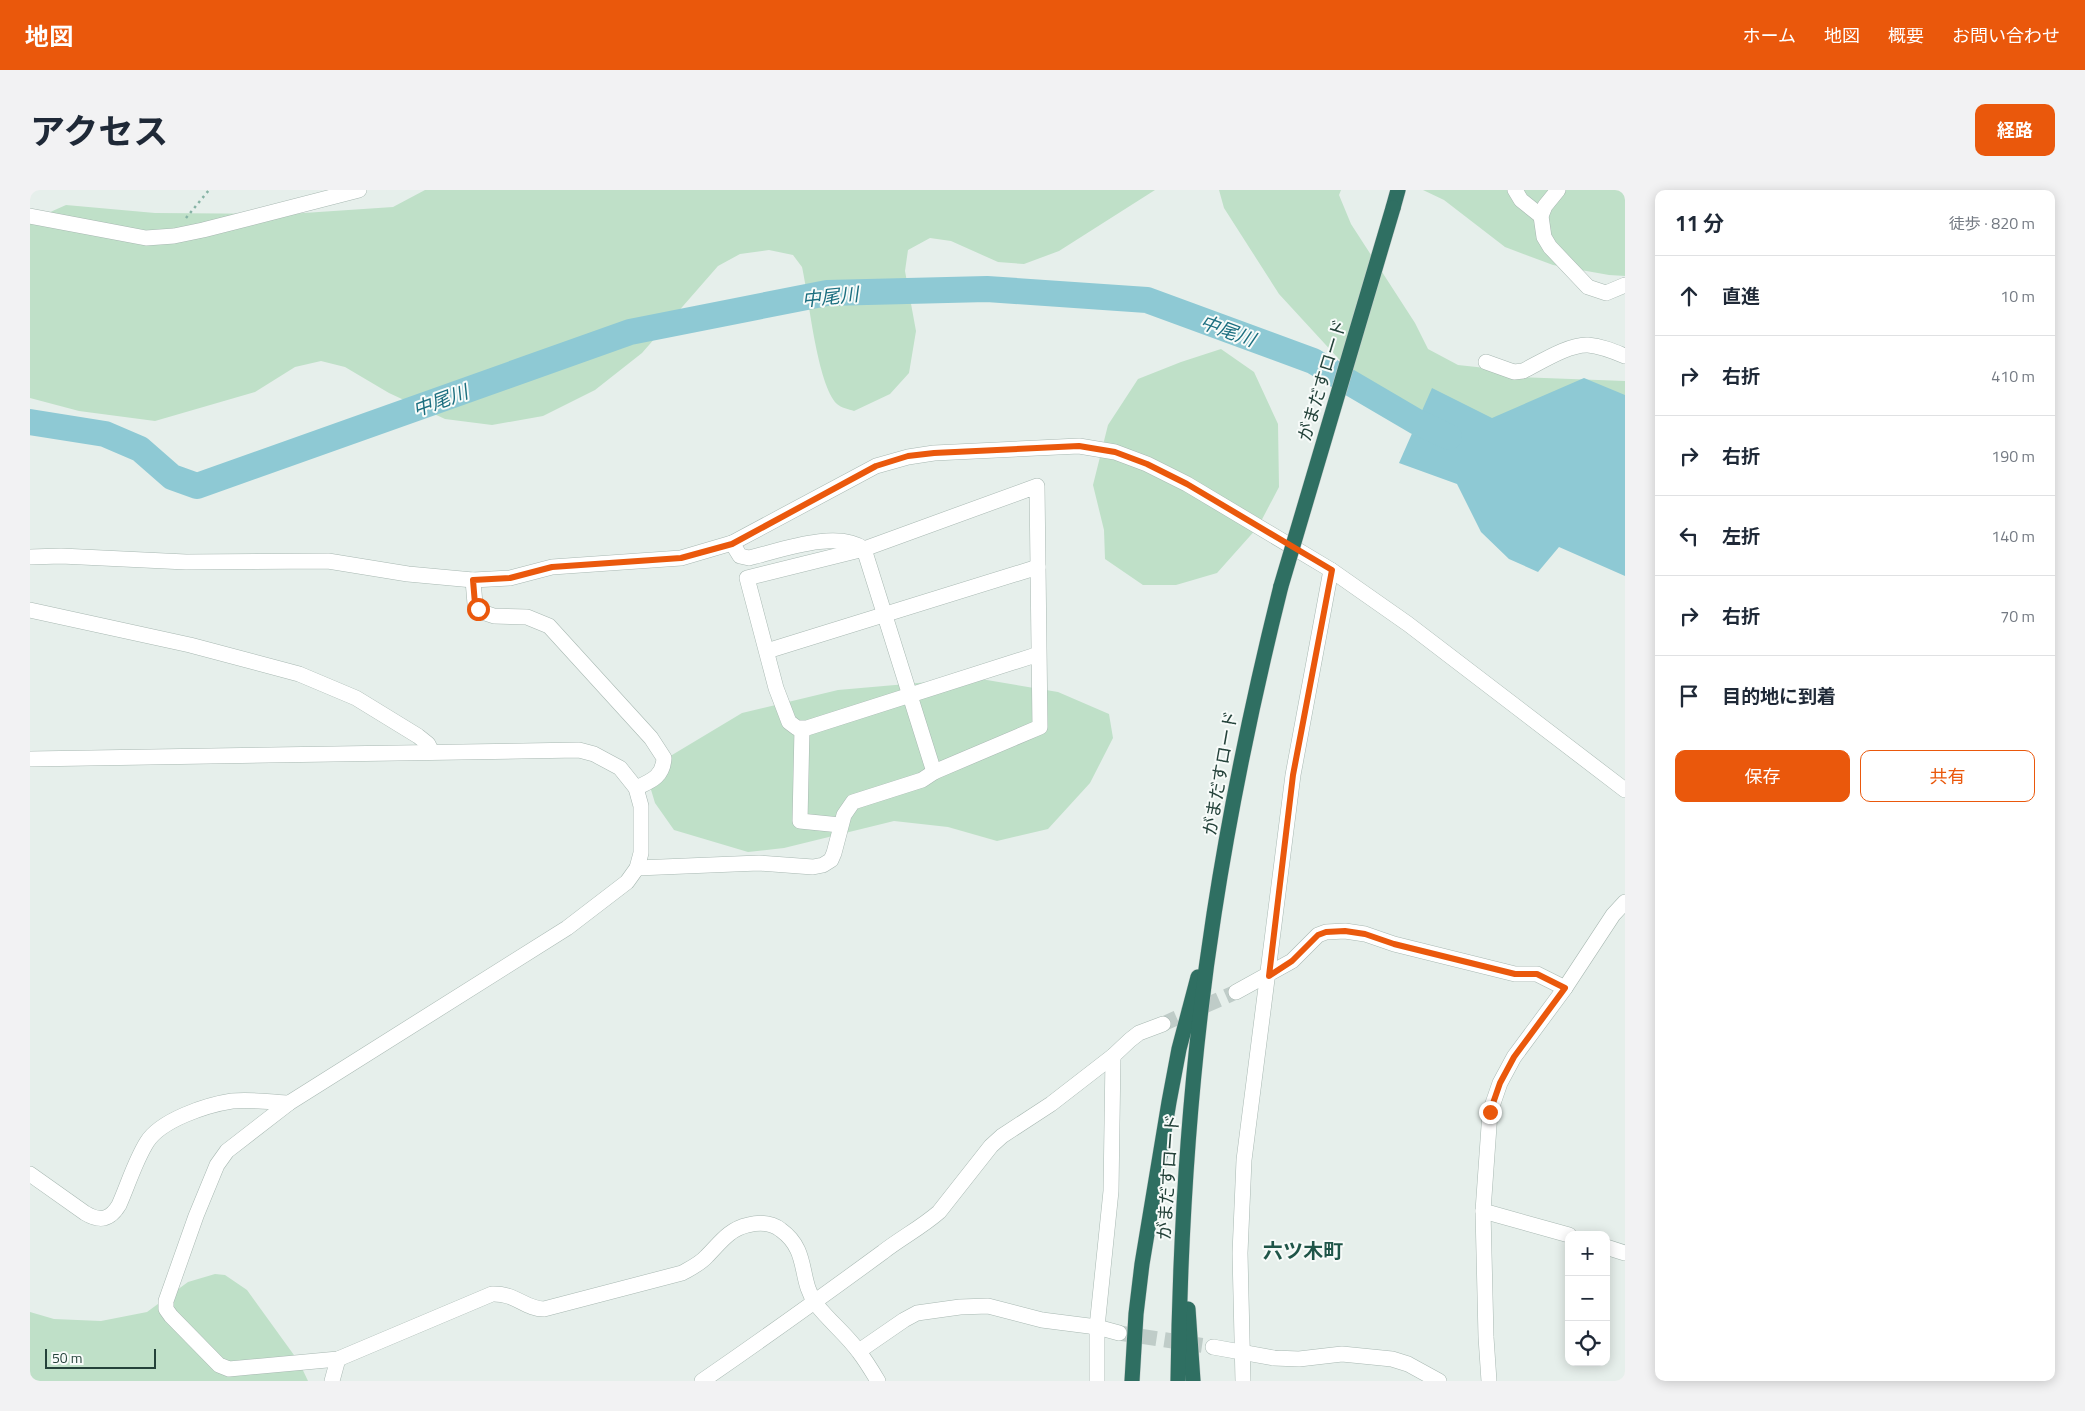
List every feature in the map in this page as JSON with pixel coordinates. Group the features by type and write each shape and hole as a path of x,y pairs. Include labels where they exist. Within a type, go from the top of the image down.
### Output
{"highway":[{"name":"がまだすロード","path":"1178,1381 1183,1232 1193,1090 1214,915 1251,708 1281,586 1398,190"},
{"path":"1132,1381 1136,1314 1142,1264 1169,1102 1179,1048 1214,915"},
{"path":"1183,1232 1193,1381"}],"street":[{"path":"30,216 146,238 174,236 359,190"},
{"path":"1516,190 1521,200 1541,216"},
{"path":"1558,190 1545,206 1541,216 1544,237 1550,247 1588,287 1606,293 1625,285"},
{"path":"1486,362 1514,372 1523,371 1575,346 1587,345 1602,347 1625,356"},
{"path":"30,557 61,556 186,562 328,561 408,574 473,580 510,578 552,567 681,558 732,544 876,466 908,456 1079,446 1115,452 1163,472 1187,484 1332,570 1408,624 1625,790"},
{"path":"637,868 759,863 812,867 823,865 831,860 840,825 848,807 853,802 922,780 934,772 1040,728 1037,486 864,549 747,578 776,688 789,722 802,729 1039,654"},
{"path":"732,544 740,556 749,558 814,543 834,541 851,542 864,549 934,772"},
{"path":"767,652 1038,567"},
{"path":"1243,1381 1240,1253 1244,1160 1269,976 1293,775 1332,570"},
{"path":"473,580 475,604 478,609 494,616 527,617 549,626 651,738 664,758 662,771 658,777 636,788"},
{"path":"30,610 190,645 300,674 356,698 418,736 428,744 432,752"},
{"path":"802,729 800,821 840,825"},
{"path":"30,759 579,750 594,754 620,768 636,788 641,806 642,853 637,868 627,882 567,928 289,1102 227,1151 217,1165 166,1301 166,1309 171,1316 219,1365 229,1369 338,1359 492,1294 511,1296 531,1306 544,1309 682,1274 697,1265 725,1236 737,1228 749,1224 764,1223 778,1228 789,1236 798,1248 809,1290 815,1303 859,1351 878,1381"},
{"path":"1485,1381 1486,1337 1483,1211 1490,1112 1497,1090 1514,1057 1565,988 1613,915 1625,902"},
{"path":"1236,992 1269,976 1292,961 1318,935 1326,932 1345,931 1365,934 1394,944 1515,974 1537,974 1565,988"},
{"path":"702,1381 815,1303 939,1212 991,1146 1002,1136 1051,1104 1113,1056 1139,1033 1163,1024"},
{"path":"1097,1381 1097,1327 1111,1191 1113,1056"},
{"path":"30,1174 85,1214 93,1218 107,1219 114,1214 119,1206 147,1142 158,1129 175,1120 215,1105 233,1101 289,1102"},
{"path":"1483,1211 1565,1234"},
{"path":"1610,1248 1625,1253"},
{"path":"859,1351 917,1313 988,1306 1042,1320 1097,1327 1119,1333"},
{"path":"1213,1347 1274,1358 1299,1359 1342,1354 1392,1359 1408,1364 1439,1381"},
{"path":"332,1381 338,1359"}],"path":[{"path":"174,236 182,222 209,190"}],"green space":[{"path":"425,190 1155,190 1059,251 1024,264 998,262 951,241 930,238 908,250 905,271 916,331 909,373 890,394 854,411 837,404 830,394 824,379 802,267 793,255 769,250 740,254 718,266 642,353 595,390 543,416 492,425 445,419 389,393 345,367 321,361 295,367 255,392 155,421 79,411 30,398 30,221 66,205 155,213 289,214 393,207"},
{"path":"1219,190 1341,190 1339,195 1351,224 1415,323 1428,349 1458,365 1495,369 1517,377 1625,381 1625,505 1464,472 1382,406 1279,294 1224,208"},
{"path":"1423,190 1625,190 1625,276 1553,265 1505,247 1444,200"},
{"path":"1221,349 1254,372 1278,424 1279,487 1258,527 1217,573 1176,585 1143,585 1105,559 1104,530 1093,485 1108,425 1138,379"},
{"path":"975,678 1058,692 1109,714 1113,738 1090,783 1048,829 997,841 948,827 894,821 784,848 748,852 674,830 655,803 649,783 667,758 742,713 838,690"},
{"path":"215,1274 225,1275 247,1290 299,1362 308,1381 30,1381 30,1312 54,1319 101,1321 147,1312 188,1282"}],"water":[{"path":"1584,378 1625,395 1625,576 1559,547 1538,572 1509,559 1481,532 1457,484 1399,463 1432,388 1492,418"}],"waterway":[{"name":"中尾川","path":"30,422 105,434 140,449 172,477 197,486 630,332 827,293 987,289 1147,300 1313,361 1417,422 1449,437"}],"tunnel":[{"path":"1163,1024 1236,992"},
{"path":"1119,1333 1213,1347"}],"district":[{"name":"六ツ木町","path":"1303,1250"}],"route":[{"path":"478,609 475,604 473,580 510,578 552,567 681,558 732,544 876,466 908,456 1079,446 1115,452 1147,464 1187,484 1332,570 1293,775 1269,976 1304,951 1318,935 1326,932 1345,931 1365,934 1394,944 1515,974 1530,972 1565,988 1514,1057 1500,1083 1490,1112"}]}
